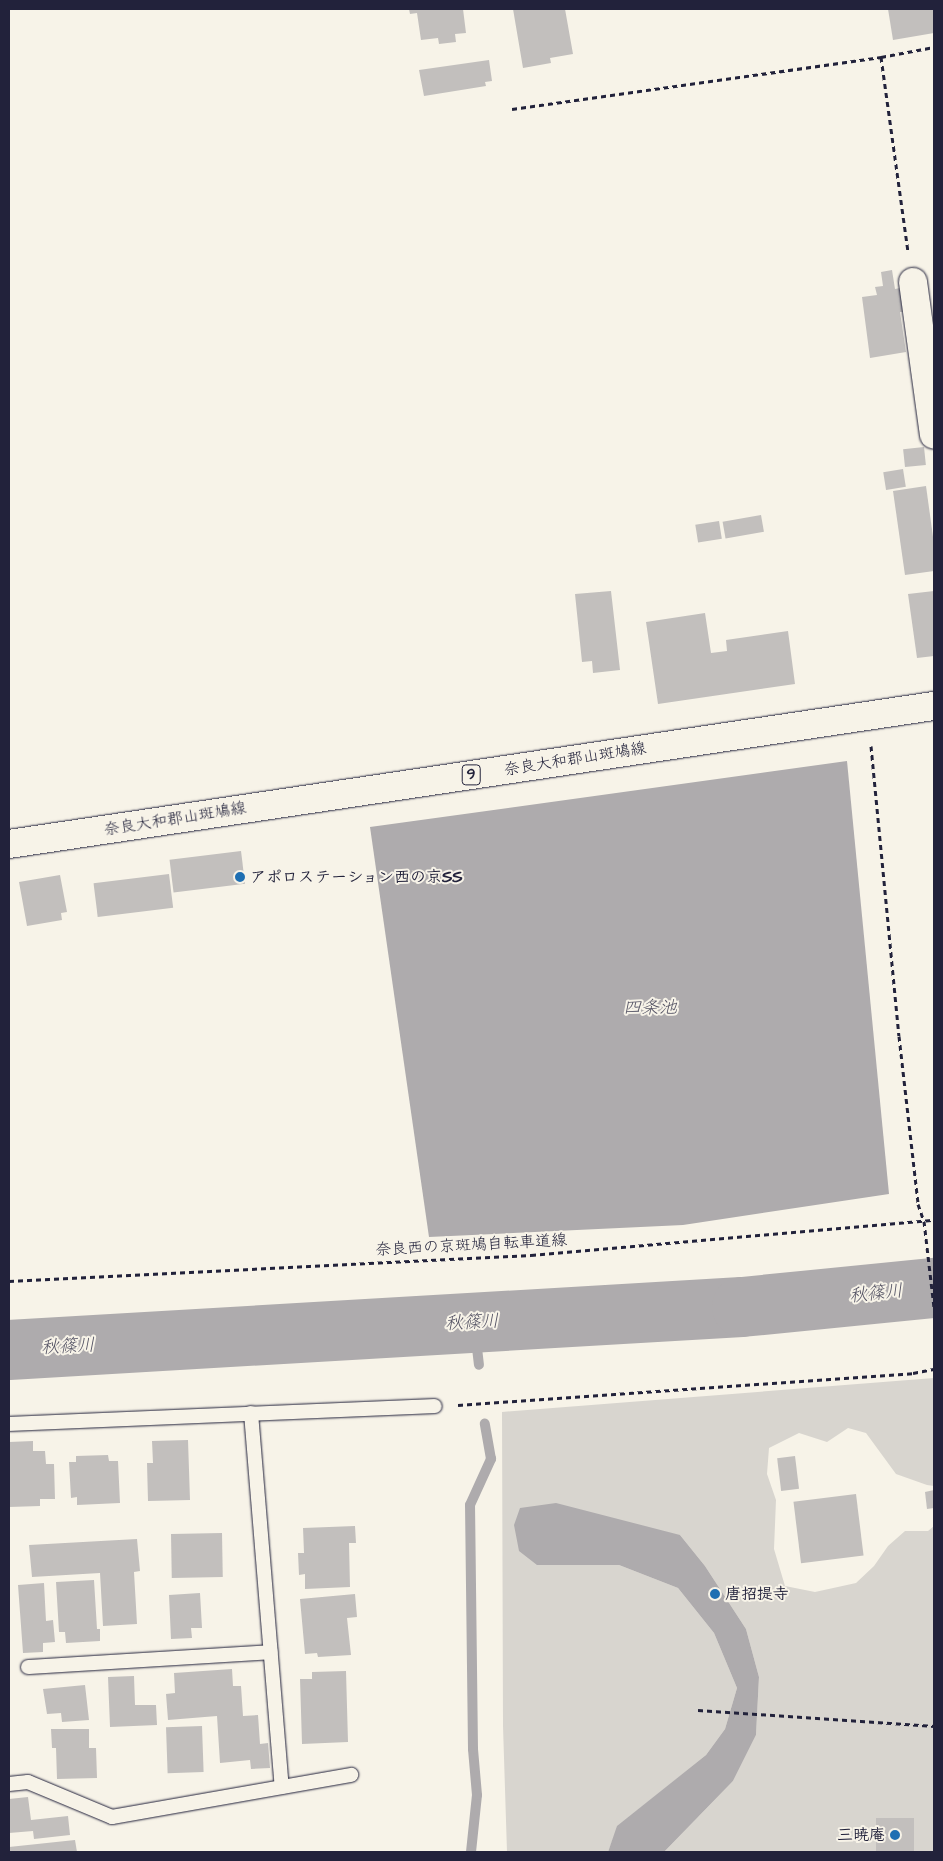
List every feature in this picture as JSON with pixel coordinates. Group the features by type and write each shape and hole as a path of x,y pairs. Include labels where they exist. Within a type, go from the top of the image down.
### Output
{"main road":[{"path":"913,282 934,435"},
{"name":"奈良大和郡山斑鳩線","path":"9,844 934,706"}],"lane":[{"path":"9,1424 435,1406"},
{"path":"251,1413 282,1787"},
{"path":"28,1667 271,1652"},
{"path":"9,1784 28,1782 112,1817 351,1775"}],"path":[{"path":"512,108 881,57 934,47"},
{"path":"881,57 913,282"},
{"path":"869,716 899,1036 918,1204 924,1220 934,1308"},
{"name":"奈良西の京斑鳩自転車道線","path":"9,1281 531,1255 934,1220"},
{"path":"435,1406 575,1398 934,1369"},
{"path":"698,1710 757,1712 934,1726"}],"shaded area":[{"name":"唐招提寺","path":"934,1378 934,1486 896,1474 866,1433 848,1428 827,1442 799,1433 769,1448 767,1474 776,1500 774,1549 785,1586 815,1592 856,1583 874,1566 888,1546 905,1531 928,1531 934,1526 934,1852 664,1852 733,1781 756,1735 759,1677 746,1629 705,1566 680,1535 537,1565 619,1565 678,1588 714,1633 737,1688 725,1729 706,1755 618,1826 608,1852 507,1852 503,1726 502,1412"}],"water":[{"name":"四条池","path":"847,761 889,1194 683,1225 429,1237 370,827"},
{"path":"556,1503 680,1535 705,1566 746,1629 759,1677 756,1735 733,1781 664,1852 608,1852 617,1826 706,1755 725,1729 737,1688 714,1633 678,1588 619,1565 537,1565 519,1551 514,1525 520,1508"}],"building":[{"path":"409,9 463,9 466,33 455,34 456,42 439,44 438,38 421,40 417,13 410,14"},
{"path":"513,9 565,9 573,54 550,58 551,63 523,68"},
{"path":"888,9 934,9 934,33 893,40"},
{"path":"489,60 492,81 485,82 486,86 424,96 419,70"},
{"path":"892,270 895,289 900,288 904,312 900,312 906,352 870,358 862,297 877,295 875,287 883,286 881,272"},
{"path":"924,447 926,465 905,467 903,449"},
{"path":"903,469 906,487 886,490 883,472"},
{"path":"926,486 934,544 934,571 905,575 893,491"},
{"path":"761,515 764,532 726,539 723,522"},
{"path":"719,521 722,539 698,543 695,525"},
{"path":"611,591 620,670 593,673 592,661 582,662 575,594"},
{"path":"934,591 934,656 917,658 908,594"},
{"path":"705,613 711,653 727,651 726,640 788,631 795,684 658,704 646,622"},
{"path":"241,851 245,884 174,893 170,860"},
{"path":"169,874 173,908 98,917 94,883"},
{"path":"60,875 67,912 61,913 62,920 27,926 19,882"},
{"path":"188,1440 190,1500 148,1501 147,1463 153,1463 152,1441"},
{"path":"33,1441 33,1451 45,1451 46,1464 54,1464 55,1499 40,1499 40,1506 9,1507 9,1442"},
{"path":"108,1455 109,1461 118,1461 120,1503 77,1505 77,1497 71,1498 69,1462 76,1462 76,1456"},
{"path":"795,1456 799,1489 781,1491 777,1458"},
{"path":"934,1490 934,1508 927,1509 925,1492"},
{"path":"856,1494 864,1556 801,1563 793,1502"},
{"path":"355,1526 356,1543 349,1543 350,1587 305,1589 305,1574 299,1575 298,1553 304,1553 303,1528"},
{"path":"222,1533 223,1577 172,1578 171,1534"},
{"path":"137,1539 140,1571 134,1572 137,1624 103,1626 100,1573 32,1577 29,1545"},
{"path":"94,1580 97,1629 100,1629 100,1641 66,1643 65,1632 59,1632 56,1582"},
{"path":"44,1583 46,1621 53,1620 55,1642 43,1643 43,1652 23,1653 18,1585"},
{"path":"200,1593 202,1628 191,1628 192,1638 171,1639 169,1595"},
{"path":"355,1594 357,1617 347,1618 351,1655 318,1657 317,1653 305,1654 300,1599"},
{"path":"232,1669 233,1686 241,1686 243,1716 258,1715 260,1744 268,1743 270,1768 251,1769 250,1760 220,1763 217,1716 168,1720 166,1694 175,1693 174,1673"},
{"path":"346,1671 348,1742 302,1744 300,1679 312,1679 312,1672"},
{"path":"134,1676 135,1705 156,1705 157,1725 110,1727 108,1677"},
{"path":"85,1685 89,1720 62,1722 61,1713 47,1714 43,1689"},
{"path":"202,1726 204,1772 168,1773 166,1727"},
{"path":"51,1729 89,1729 89,1748 96,1748 97,1778 57,1779 56,1748 52,1748"},
{"path":"28,1797 31,1820 68,1816 70,1835 34,1839 33,1831 9,1833 9,1799"},
{"name":"三暁庵","path":"876,1818 914,1818 914,1852 876,1852"},
{"path":"75,1840 77,1852 9,1852 9,1847"}],"waterway":[{"name":"秋篠川","path":"9,1350 742,1307 934,1288"},
{"path":"474,1322 479,1365"},
{"path":"471,1852 477,1795 473,1749 470,1505 491,1459 485,1424"}],"place":[{"name":"アポロステーション西の京SS","path":"240,877"},
{"name":"唐招提寺","path":"715,1594"},
{"name":"三暁庵","path":"895,1835"}]}
